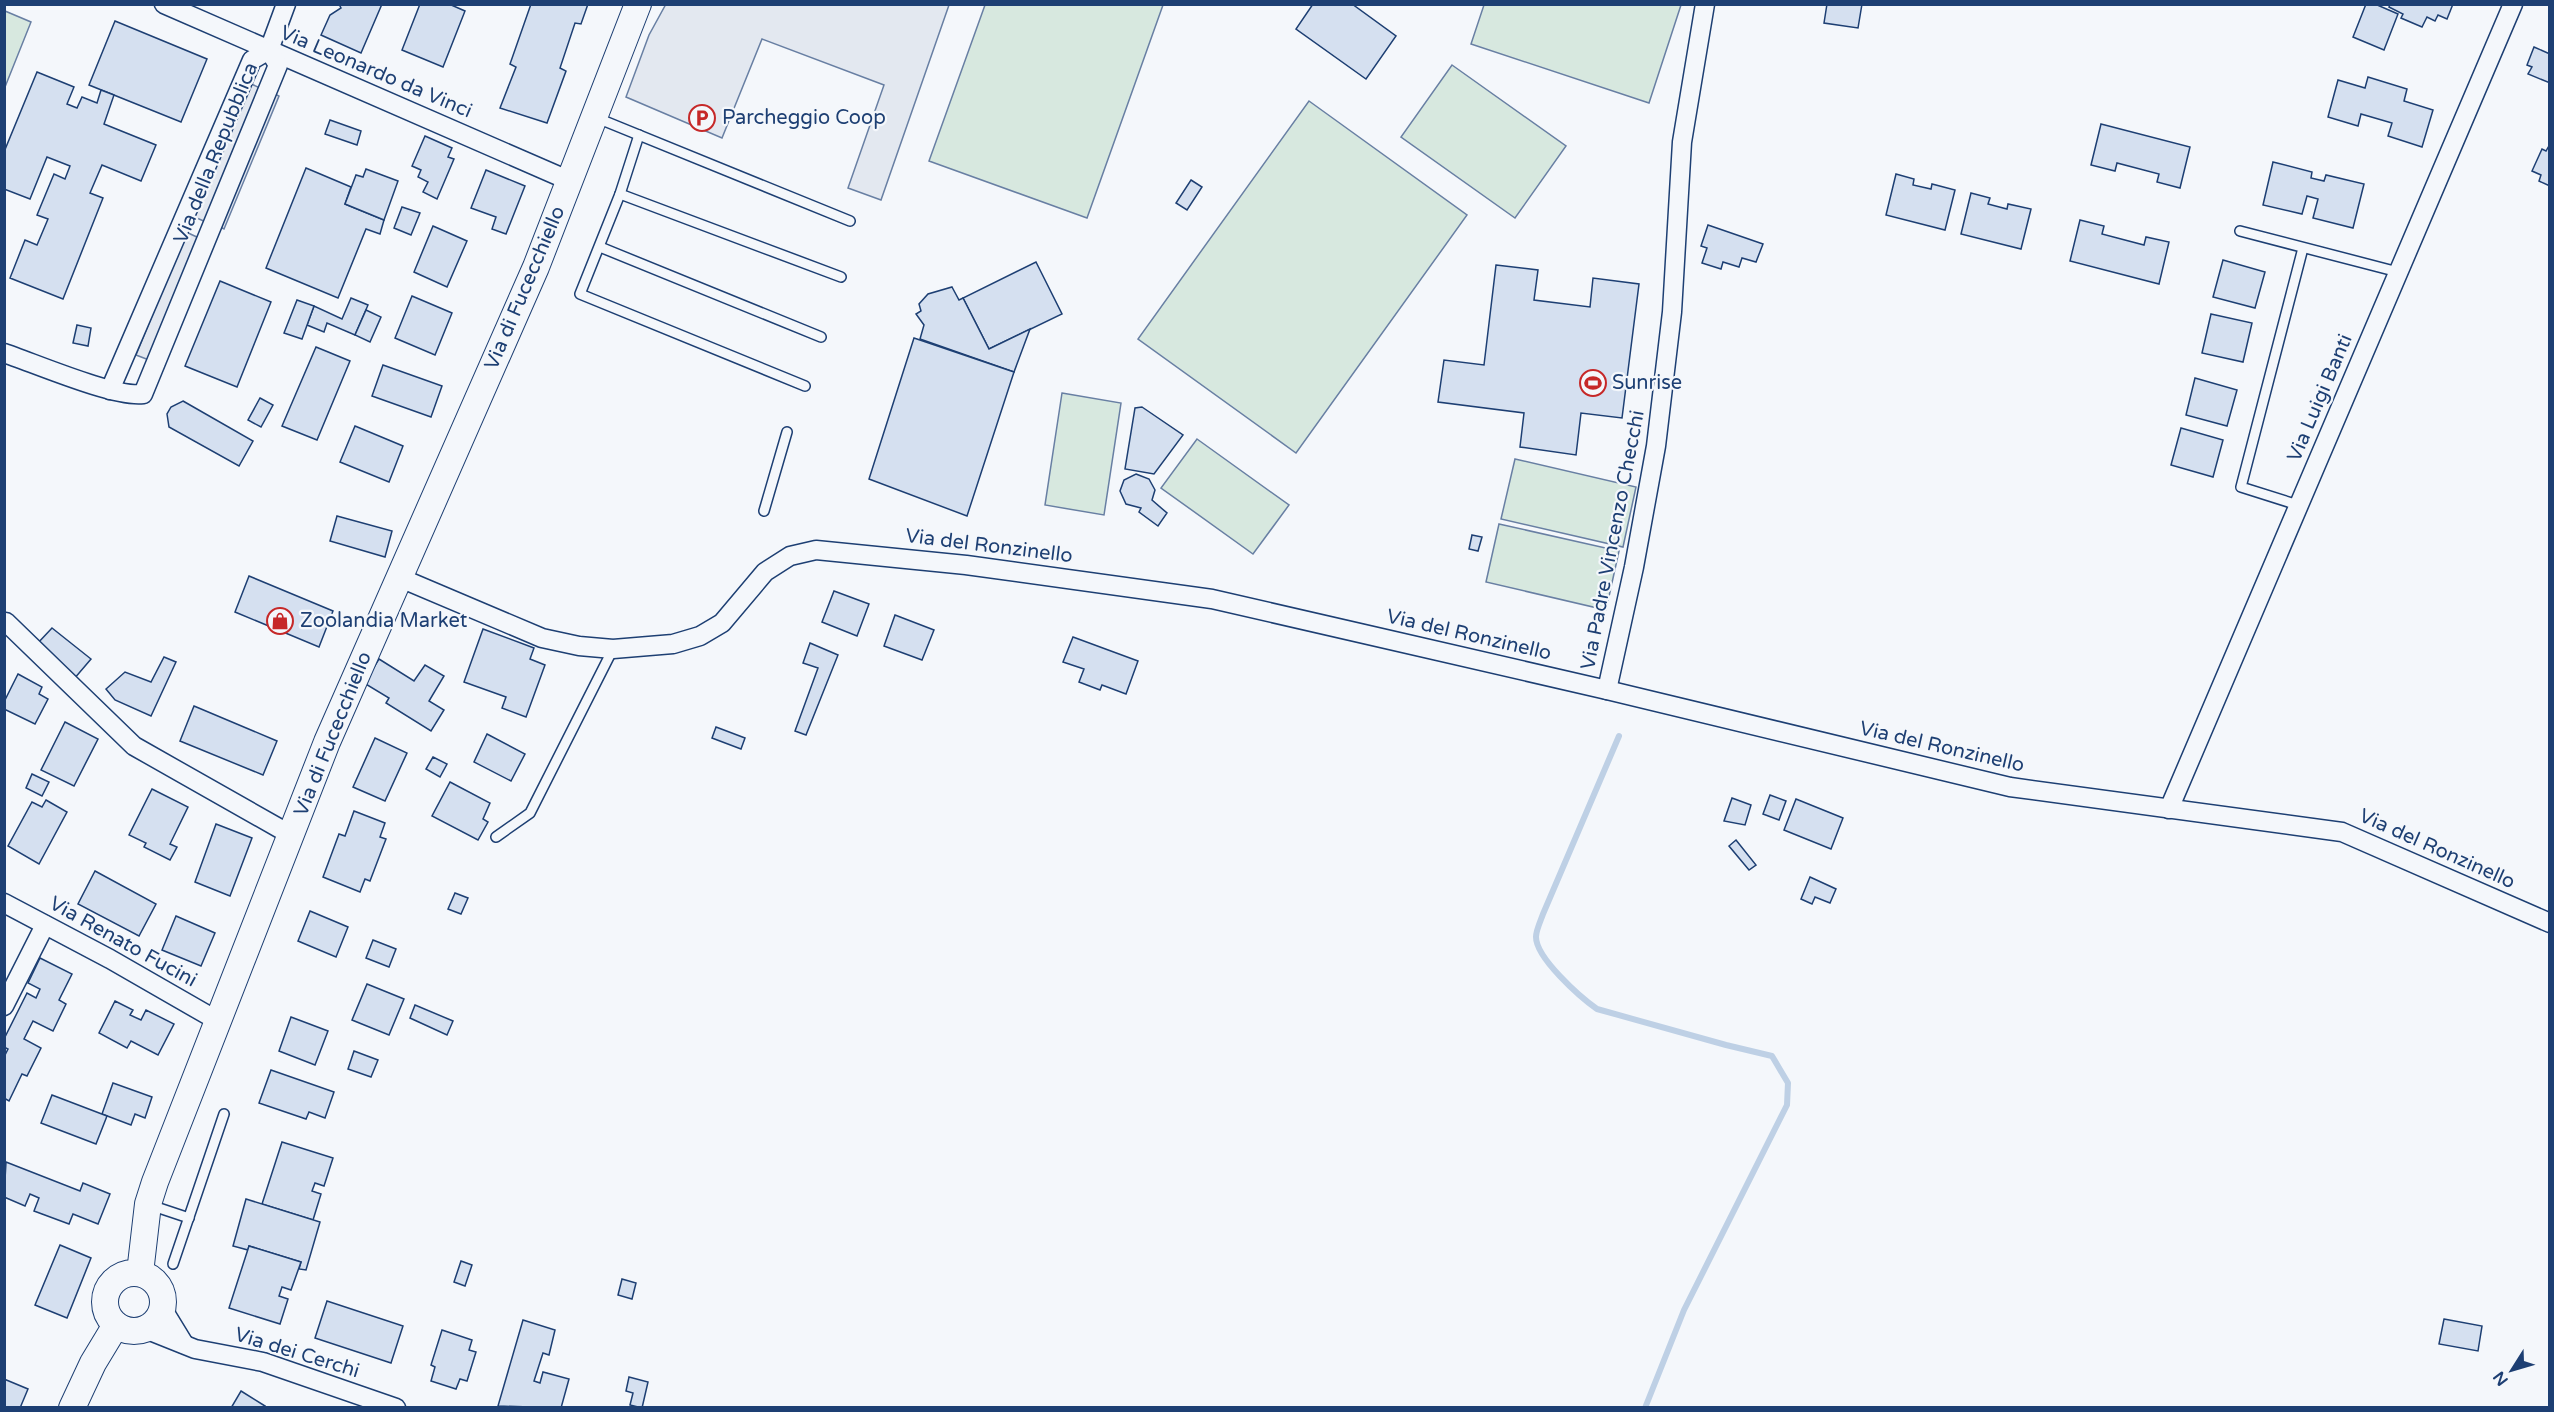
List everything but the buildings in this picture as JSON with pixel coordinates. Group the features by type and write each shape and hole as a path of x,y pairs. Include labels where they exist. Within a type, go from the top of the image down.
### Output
{"main road":[{"name":"Via di Fucecchiello","path":"140,1274 148,1204 327,742 536,267 639,4"},
{"path":"140,1274 155,1282 163,1299 162,1308 153,1323 145,1329 128,1330 116,1325 107,1314 105,1305 108,1287 122,1275 140,1274"},
{"path":"72,1407 89,1371 116,1325"}],"street":[{"name":"Via Leonardo da Vinci","path":"164,4 570,181"},
{"path":"269,50 286,4"},
{"name":"Via Padre Vincenzo Checchi","path":"1607,690 1634,567 1656,446 1672,312 1682,142 1705,4"},
{"name":"Via Luigi Banti","path":"2169,809 2513,4"},
{"name":"Via della Repubblica","path":"269,50 278,65 142,394 132,396 110,390 252,60 269,50"},
{"path":"4,353 110,390"},
{"name":"Via del Ronzinello","path":"398,577 542,638 579,646 613,649 673,644 700,636 722,622 765,572 790,556 816,550 966,565 1212,599 1607,690 2010,787 2342,832 2550,923"},
{"path":"6,622 134,746 291,836"},
{"name":"Via Renato Fucini","path":"4,903 218,1021"},
{"path":"4,1006 45,925"},
{"path":"162,1308 184,1344"},
{"name":"Via dei Cerchi","path":"145,1329 184,1344 263,1362 396,1407"}],"lane":[{"path":"596,118 850,220"},
{"path":"639,135 620,194 580,294 805,386"},
{"path":"620,194 841,278"},
{"path":"2240,231 2398,272"},
{"path":"600,247 821,337"},
{"path":"2298,505 2241,487 2303,248"},
{"path":"764,511 787,432"},
{"path":"496,837 530,813 613,649"},
{"path":"173,1264 224,1114"},
{"path":"148,1204 189,1218"}],"shaded area":[{"name":"Parcheggio Coop","path":"666,4 949,5 881,200 848,188 884,85 762,39 722,138 626,97 649,35"},
{"path":"1484,4 1681,5 1649,103 1471,44"},
{"path":"985,5 1163,5 1087,218 929,161"},
{"path":"5,11 31,22 5,87"},
{"path":"1452,65 1566,146 1515,218 1401,137"},
{"path":"247,82 260,88 206,222 192,216"},
{"path":"273,93 279,96 224,229 218,226"},
{"path":"1309,101 1467,215 1296,453 1138,339"},
{"path":"186,232 199,238 149,360 136,355"},
{"path":"1062,393 1121,403 1104,515 1045,505"},
{"path":"1197,439 1289,505 1253,554 1161,488"},
{"path":"1515,459 1636,487 1623,547 1501,519"},
{"path":"1499,524 1619,551 1606,610 1486,582"}],"waterway":[{"path":"1619,736 1543,914 1536,934 1538,946 1560,976 1597,1009 1772,1056 1788,1083 1787,1105 1684,1310 1645,1408"}],"place":[{"name":"Parcheggio Coop","path":"702,118"},
{"name":"Sunrise","path":"1593,383"},
{"name":"Zoolandia Market","path":"280,621"}]}
